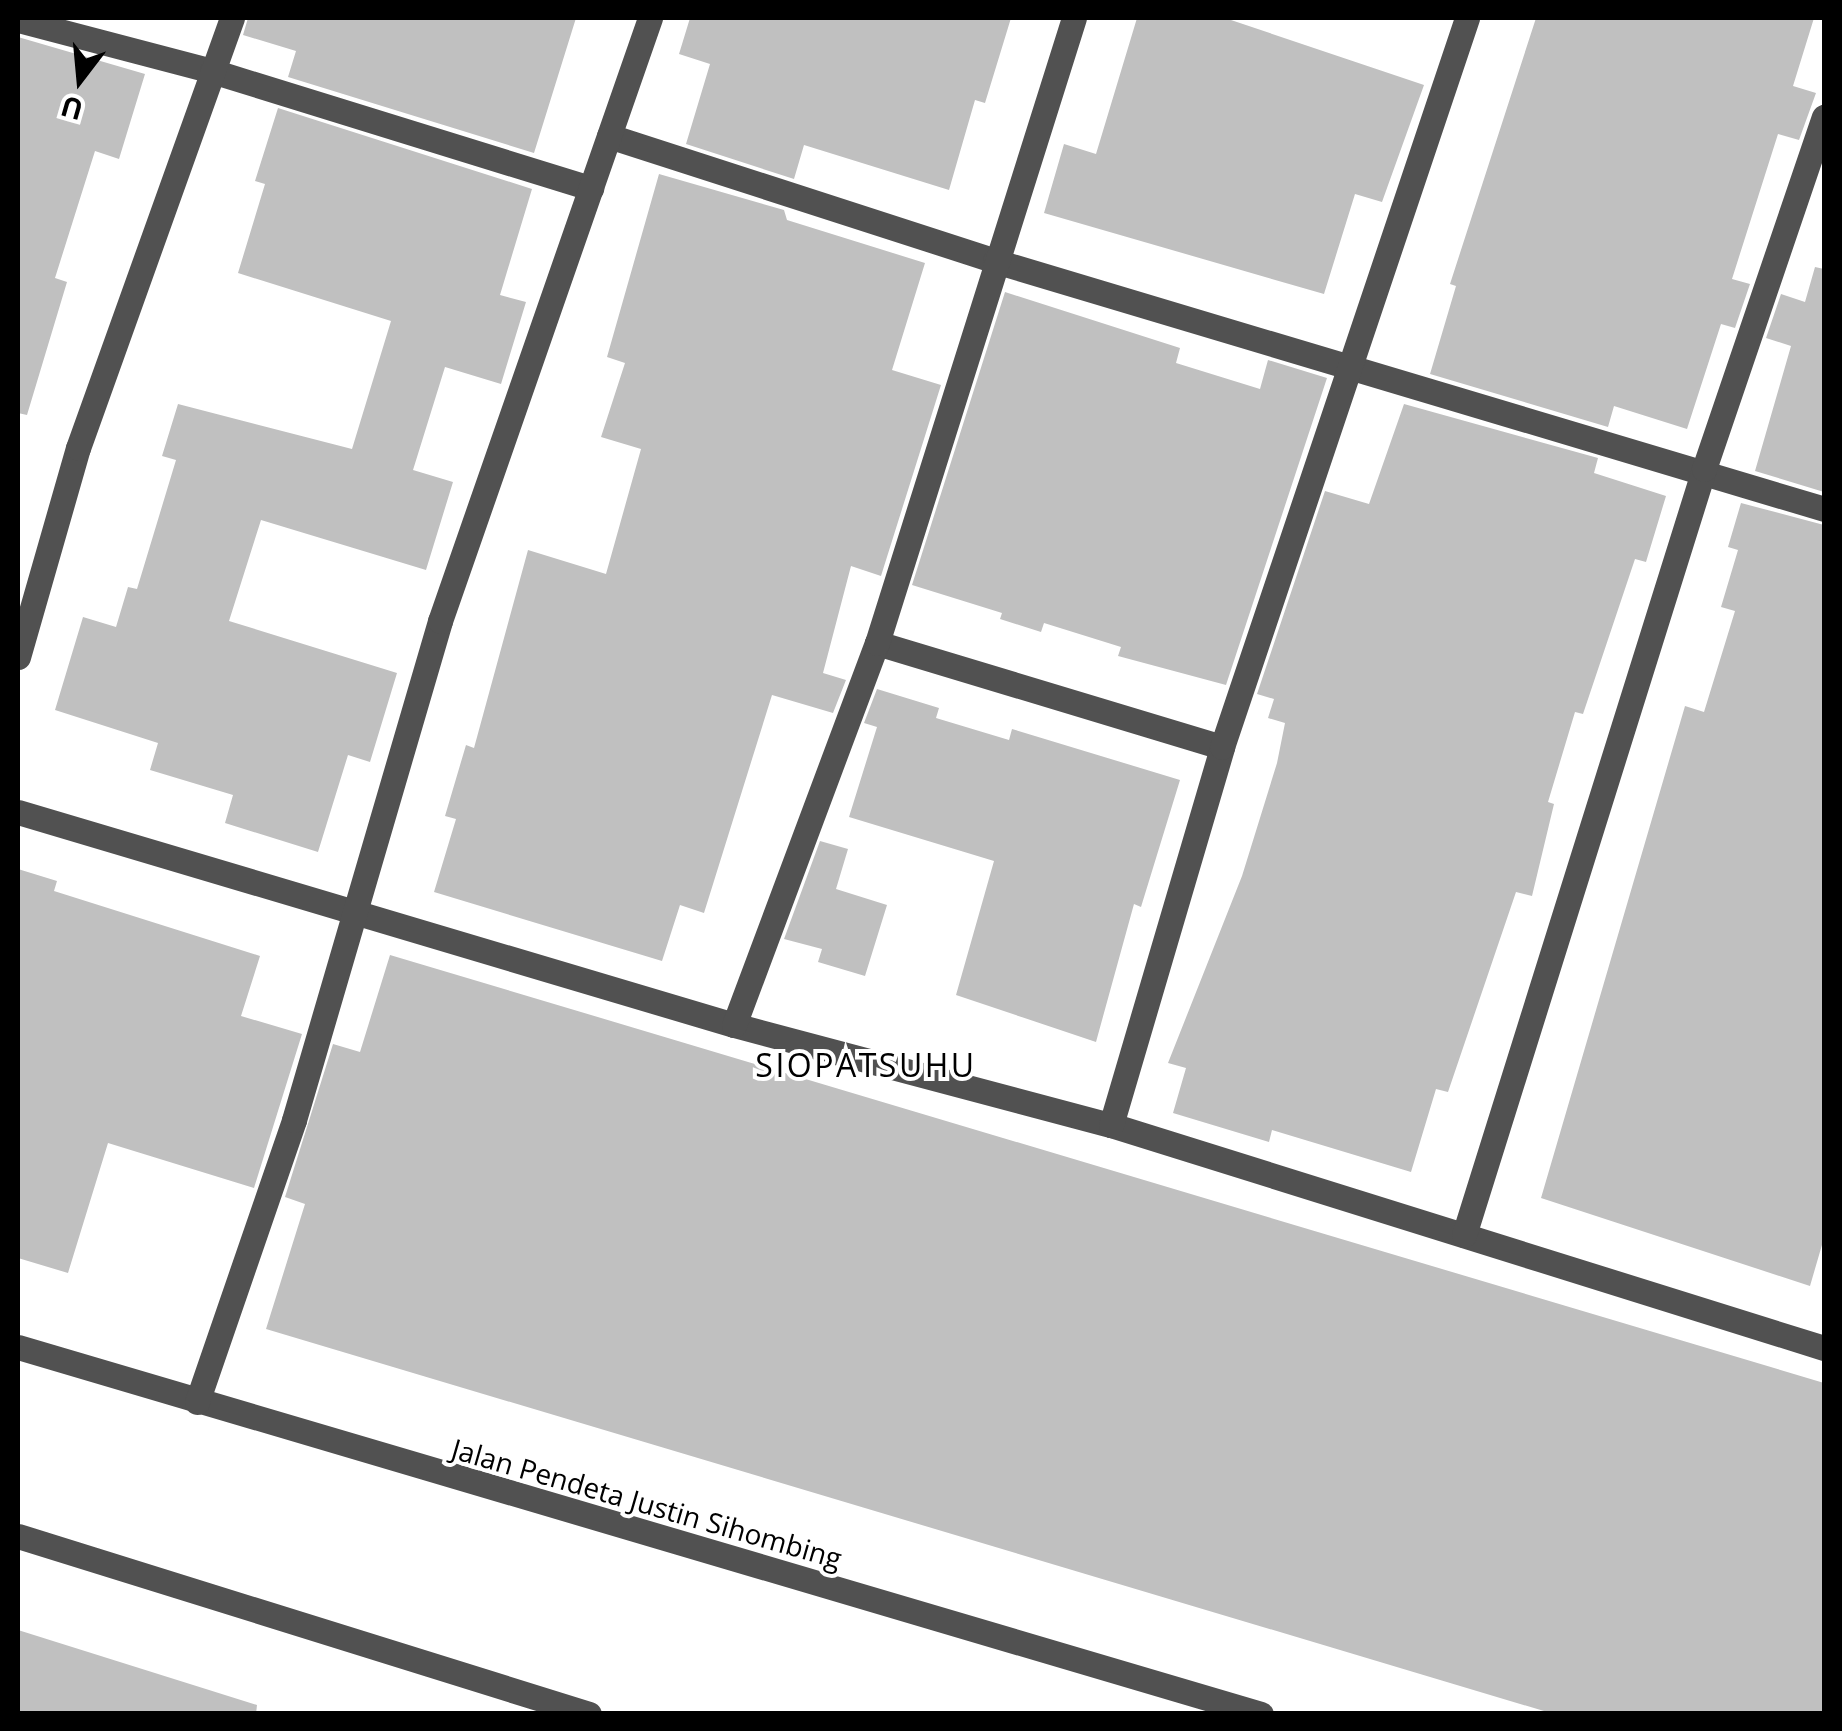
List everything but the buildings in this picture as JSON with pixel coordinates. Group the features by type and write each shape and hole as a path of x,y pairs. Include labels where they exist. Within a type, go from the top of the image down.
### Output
{"street":[{"path":"18,657 78,448 232,18"},
{"path":"197,1402 294,1120 440,621 650,18"},
{"path":"734,1025 877,643 994,261 1074,18"},
{"path":"1111,1125 1222,748 1466,18"},
{"path":"18,20 212,71 591,188"},
{"path":"1464,1235 1704,469 1824,116"},
{"path":"609,136 994,261 1704,469 1824,509"},
{"path":"877,643 1222,748"},
{"path":"18,812 734,1025 1111,1125 1824,1348"},
{"name":"Jalan Pendeta Justin Sihombing","path":"18,1347 1261,1714"},
{"path":"18,1536 589,1714"}],"district":[{"name":"SIOPATSUHU","path":"866,1065"}]}
